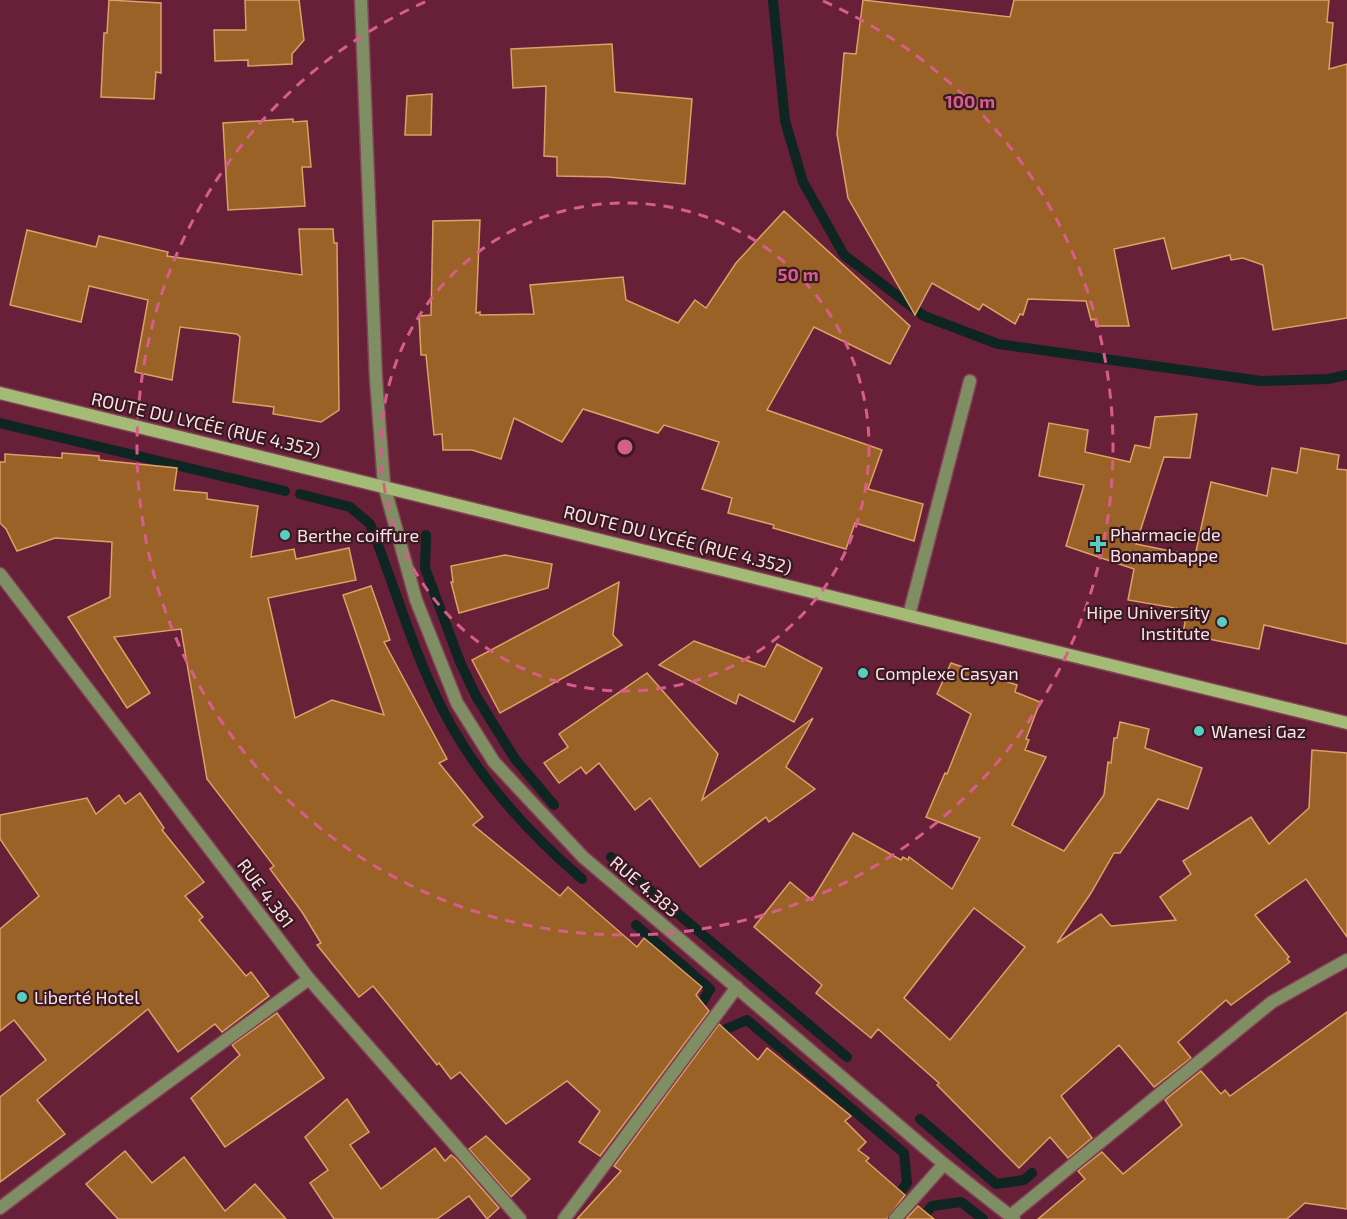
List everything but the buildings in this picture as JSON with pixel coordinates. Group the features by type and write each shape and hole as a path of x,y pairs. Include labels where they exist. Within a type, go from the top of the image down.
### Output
{"main road":[{"name":"ROUTE DU LYCÉE (RUE 4.352)","path":"0,393 384,485 1347,723"}],"street":[{"name":"RUE 4.383","path":"361,0 376,379 384,485 416,600 458,703 494,762 583,857 944,1164 1012,1217"},
{"path":"909,615 970,381"},
{"name":"RUE 4.381","path":"0,573 309,980 520,1219"},
{"path":"1012,1217 1272,1002 1347,960"},
{"path":"0,1208 309,980"},
{"path":"564,1219 737,987"},
{"path":"895,1219 944,1164"}],"waterway":[{"path":"773,0 785,121 803,182 844,255 924,316 998,344 1261,381 1328,379 1347,375"},
{"path":"0,423 285,491"},
{"path":"300,494 350,507 370,524 417,653 439,703 465,749 479,770 527,827 582,879"},
{"path":"426,535 425,568 460,662 476,696 515,759 554,805"},
{"path":"611,857 847,1057"},
{"path":"636,925 710,989 695,1015"},
{"path":"718,1039 726,1029 747,1020 904,1153 907,1183 892,1203"},
{"path":"920,1119 996,1184 1024,1180 1032,1173"},
{"path":"921,1219 932,1206 961,1202 983,1219"}],"place":[{"name":"Berthe coiffure","path":"285,535"},
{"name":"Pharmacie de Bonambappe","path":"1098,544"},
{"name":"Hipe University Institute","path":"1222,622"},
{"name":"Complexe Casyan","path":"863,673"},
{"name":"Wanesi Gaz","path":"1199,731"},
{"name":"Liberté Hotel","path":"22,997"}]}
